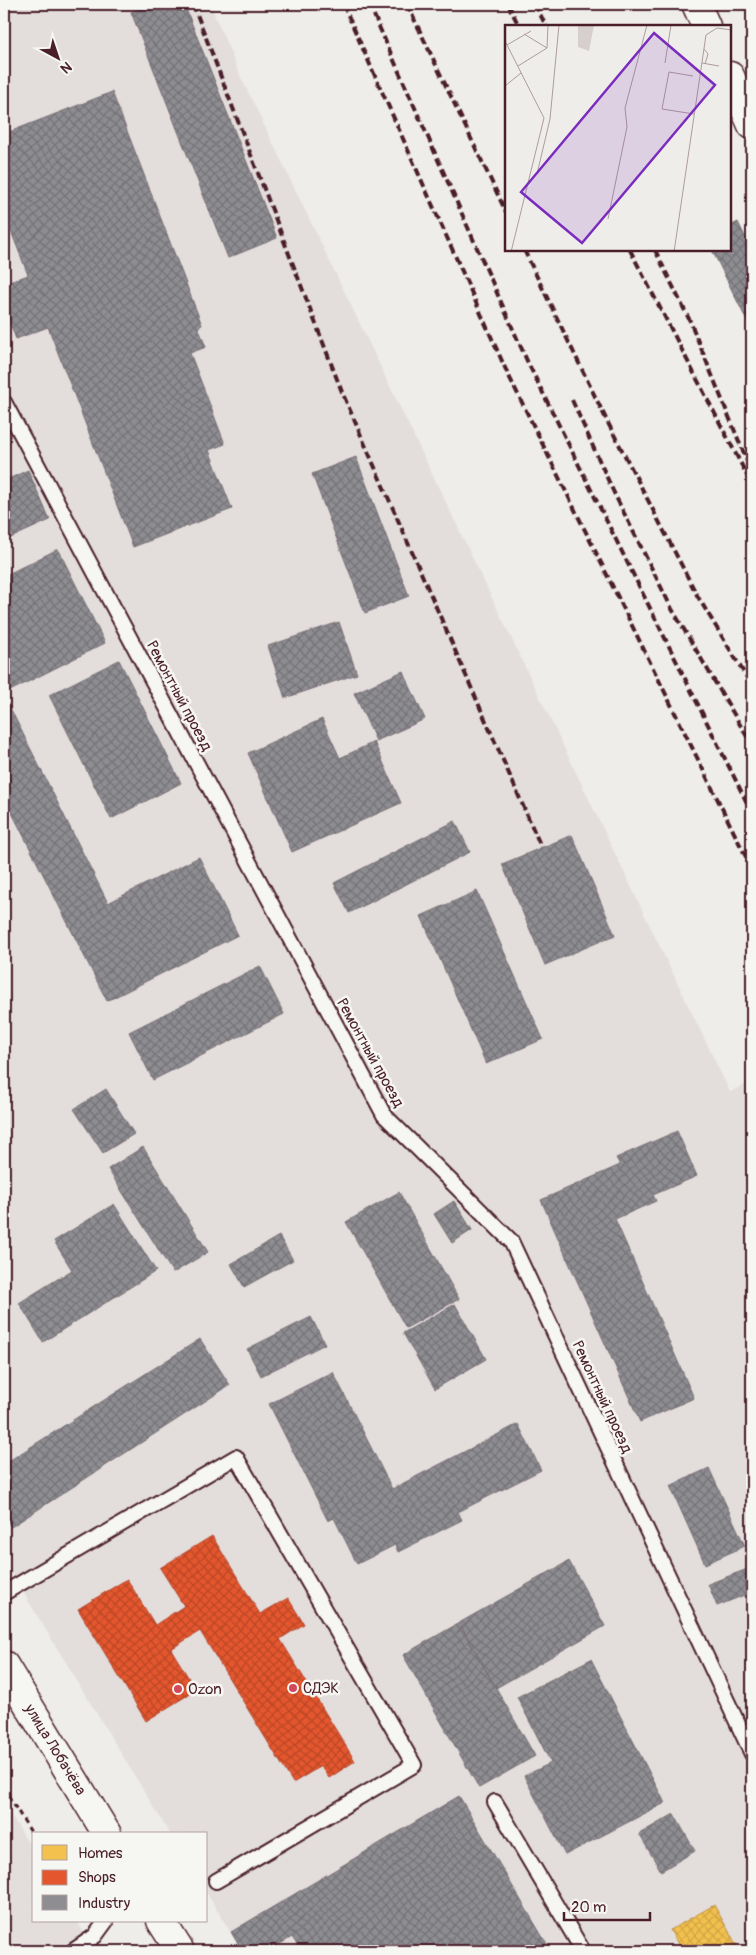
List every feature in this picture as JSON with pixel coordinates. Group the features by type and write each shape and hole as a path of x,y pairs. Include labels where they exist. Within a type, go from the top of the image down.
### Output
{"main road":[{"path":"696,4 706,25"},
{"path":"731,78 752,125"},
{"name":"улица Лобачёва","path":"4,1665 106,1832"},
{"path":"162,1922 180,1951"}],"lane":[{"name":"Ремонтный проезд","path":"4,402 384,1115 511,1241 752,1754"},
{"path":"4,1593 236,1457 414,1765 216,1880"},
{"path":"496,1802 583,1951"},
{"path":"73,1951 95,1936 105,1922"}],"path":[{"path":"4,1789 32,1834"}],"shaded area":[{"path":"4,4 210,4 240,75 730,1092 752,1081 752,1951 242,1951 208,1895 208,1832 169,1832 4,1561"},
{"path":"4,1804 32,1849 32,1922 78,1922 95,1951 4,1951"}],"building: Homes":[{"path":"714,1905 740,1951 682,1951 670,1930"}],"building: Shops":[{"path":"212,1536 260,1614 288,1598 304,1624 280,1639 355,1761 329,1778 321,1766 293,1783 200,1631 171,1649 196,1690 146,1721 78,1609 127,1579 155,1625 184,1606 160,1568"}],"building: Industry":[{"path":"152,4 184,4 277,238 228,258 131,12"},
{"path":"112,92 202,325 198,327 206,347 190,353 225,444 209,450 232,509 133,547 48,327 16,339 4,307 4,284 28,275 4,213 4,134"},
{"path":"738,222 752,251 752,331 712,251 731,251 731,226"},
{"path":"356,457 409,596 365,613 312,474"},
{"path":"28,470 50,520 4,541 4,481"},
{"path":"58,549 105,643 4,694 4,576"},
{"path":"339,622 357,674 285,698 268,646"},
{"path":"119,660 181,783 111,819 49,695"},
{"path":"403,671 425,719 376,741 354,693"},
{"path":"4,696 108,903 199,857 238,935 107,1001 4,797"},
{"path":"322,719 340,758 374,742 401,803 292,852 248,753"},
{"path":"455,821 470,852 349,913 334,883"},
{"path":"572,835 615,935 545,965 502,864"},
{"path":"477,891 543,1039 486,1064 421,916"},
{"path":"260,966 284,1014 153,1080 129,1032"},
{"path":"106,1089 134,1134 103,1153 74,1109"},
{"path":"677,1131 697,1176 653,1195 656,1201 615,1219 694,1398 640,1422 541,1200 620,1165 616,1158"},
{"path":"143,1147 208,1252 173,1273 108,1169"},
{"path":"399,1192 459,1299 406,1328 346,1222"},
{"path":"454,1201 472,1230 452,1243 434,1214"},
{"path":"114,1204 156,1271 43,1342 19,1303 72,1270 54,1241"},
{"path":"279,1236 293,1260 244,1287 231,1264"},
{"path":"455,1304 486,1359 435,1389 403,1333"},
{"path":"311,1317 325,1344 261,1376 247,1349"},
{"path":"200,1339 230,1385 11,1527 4,1516 4,1464"},
{"path":"333,1372 392,1489 518,1424 541,1470 458,1512 462,1520 398,1552 395,1545 357,1564 334,1518 328,1521 269,1404"},
{"path":"709,1468 745,1546 705,1564 670,1486"},
{"path":"569,1561 605,1626 496,1688 459,1623"},
{"path":"750,1568 752,1592 717,1606 708,1584"},
{"path":"459,1623 535,1756 479,1788 403,1655"},
{"path":"591,1659 665,1803 565,1855 524,1776 551,1763 517,1697"},
{"path":"459,1796 551,1951 301,1951 292,1937 268,1951 242,1951 231,1932"},
{"path":"674,1814 695,1851 661,1871 639,1834"}],"railway":[{"path":"193,4 342,392 541,847"},
{"path":"343,4 506,370 752,869"},
{"path":"369,4 528,363 752,813"},
{"path":"407,4 505,210"},
{"path":"508,4 518,25"},
{"path":"535,4 546,25"},
{"path":"524,251 607,421 698,597 752,686"},
{"path":"631,251 752,485"},
{"path":"655,251 690,321 747,461"},
{"path":"572,400 614,493 672,609 752,745"}],"place":[{"name":"СДЭК","path":"293,1688"},
{"name":"Ozon","path":"178,1689"}]}
